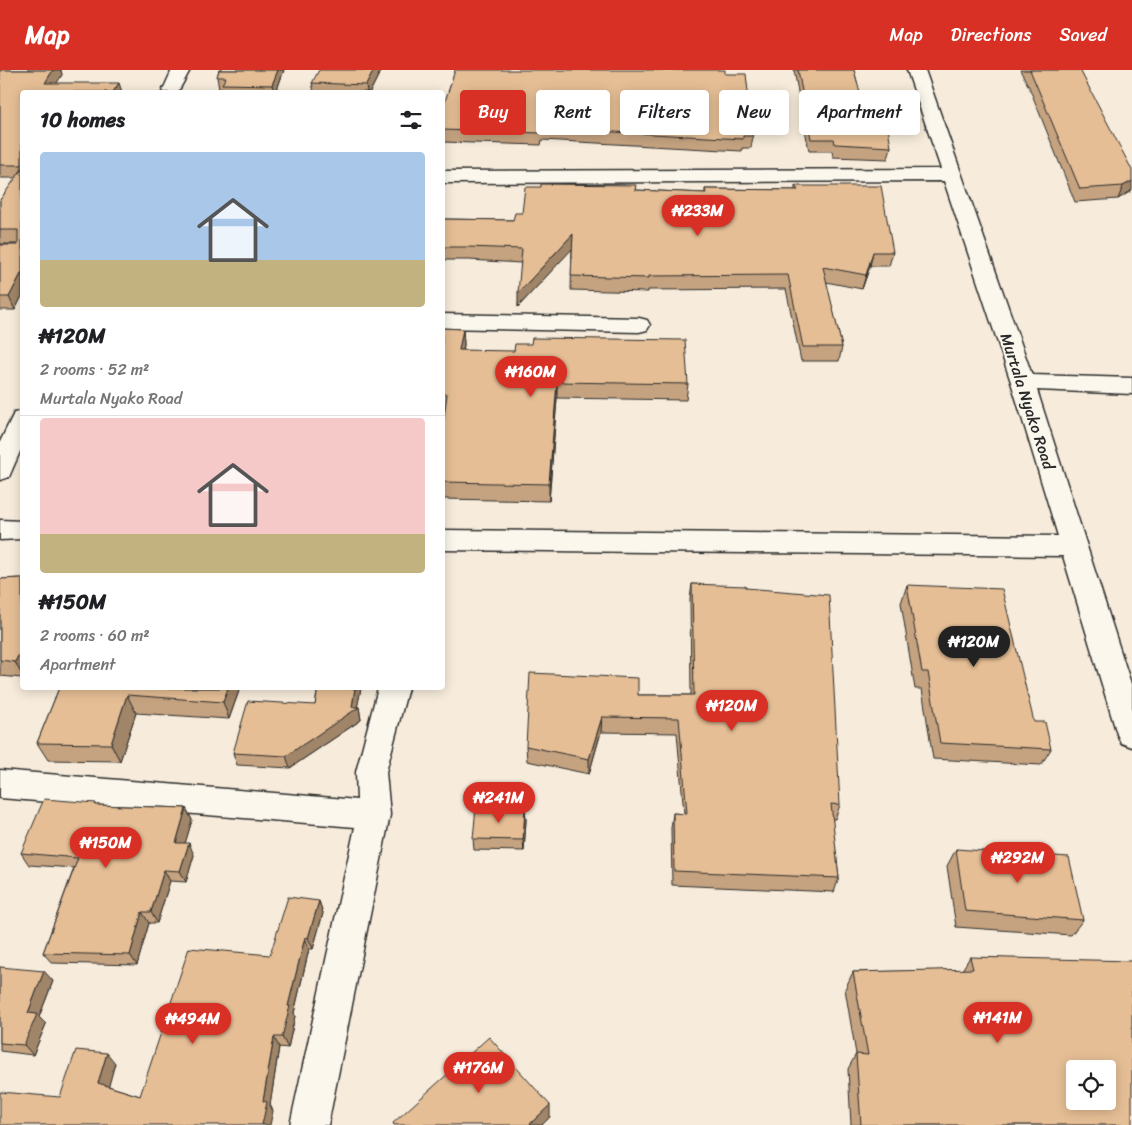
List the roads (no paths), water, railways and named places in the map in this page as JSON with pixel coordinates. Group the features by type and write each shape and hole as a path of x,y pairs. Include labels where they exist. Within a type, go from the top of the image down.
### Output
{"street":[{"path":"171,90 181,70"},
{"name":"Murtala Nyako Road","path":"916,70 1023,382 1132,734"},
{"path":"445,177 952,175"},
{"path":"445,321 639,325"},
{"path":"1023,382 1132,386"},
{"path":"0,471 20,424"},
{"path":"0,530 20,530"},
{"path":"445,540 1074,546"},
{"path":"309,1125 374,814 371,772 392,690"},
{"path":"0,784 374,814"}]}
